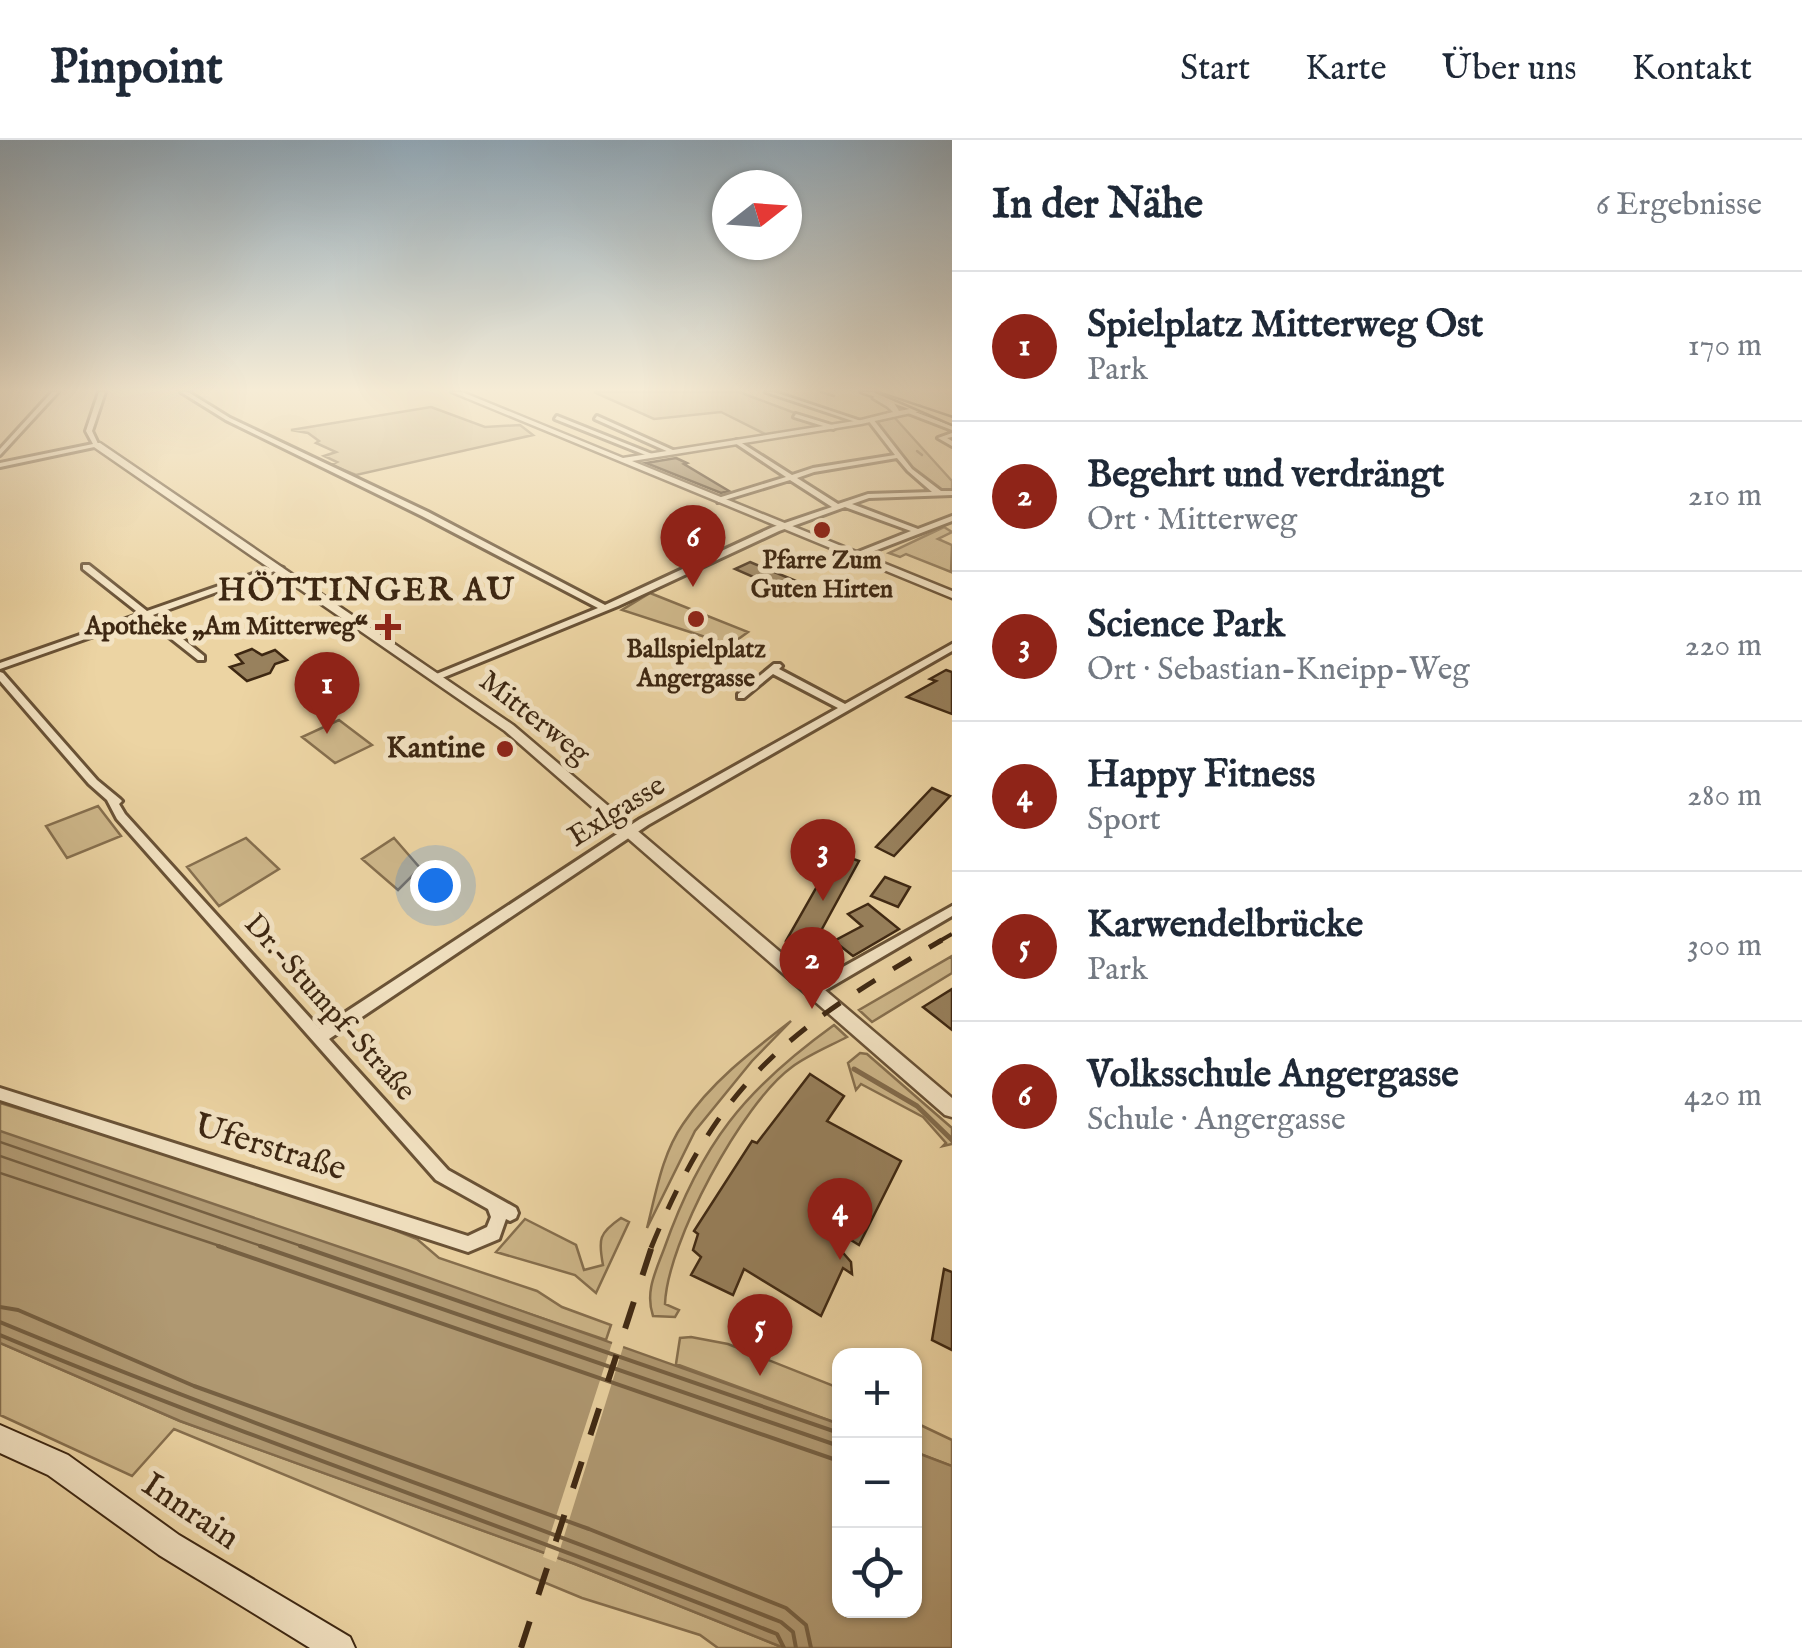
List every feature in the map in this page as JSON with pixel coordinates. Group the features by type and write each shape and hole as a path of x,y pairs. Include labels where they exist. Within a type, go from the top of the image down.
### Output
{"main road":[{"name":"Innrain","path":"0,1440 58,1465 159,1538 339,1648"}],"street":[{"name":"Mitterweg","path":"121,462 509,728 952,1109"},
{"path":"315,462 605,608"},
{"path":"628,462 952,595"},
{"path":"770,462 843,506 917,532"},
{"path":"721,500 794,477 868,462"},
{"path":"905,462 940,494"},
{"path":"437,677 605,608 784,526 872,494 952,493"},
{"path":"856,556 952,518"},
{"path":"86,567 201,658"},
{"path":"0,666 279,568"},
{"name":"Exlgasse","path":"320,1037 630,832 952,646"},
{"path":"741,696 776,667 846,708"},
{"name":"Dr.-Stumpf-Straße","path":"0,676 442,1175 503,1210"},
{"path":"814,990 952,910"},
{"name":"Uferstraße","path":"0,1094 468,1244 493,1233 503,1210"}],"shaded area":[{"path":"336,462 412,462 356,475 331,465"},
{"path":"905,462 935,462 952,481 952,492 939,489 917,476"},
{"path":"944,527 952,532 938,539 952,545 951,572 906,554 900,557 889,553"},
{"path":"650,593 748,632 730,645 622,610"},
{"path":"339,720 372,745 335,763 302,737"},
{"path":"98,806 121,836 67,858 46,826"},
{"path":"246,838 279,869 219,906 187,867"},
{"path":"394,838 420,868 398,890 362,859"},
{"path":"952,956 952,973 872,1022 859,1010"},
{"path":"791,1021 752,1061 695,1131 647,1228 665,1161 683,1124 719,1081"},
{"path":"834,1025 847,1037 792,1067 772,1085 730,1142 693,1212 669,1278 665,1304 679,1310 675,1317 653,1316 650,1299 654,1274 678,1212 710,1149 750,1097"},
{"path":"860,1053 867,1054 952,1128 952,1144 943,1146 946,1143 923,1117 861,1084 856,1090 848,1063"},
{"path":"0,1103 330,1204 417,1239 439,1258 537,1291 562,1307 611,1325 606,1340 13,1138 0,1131"},
{"path":"621,1218 629,1222 596,1293 575,1275 496,1252 525,1219 576,1245 584,1270 603,1265 601,1243 608,1228"},
{"path":"680,1338 728,1344 832,1385 832,1421 676,1364"},
{"path":"0,1343 180,1421 575,1564 784,1648 718,1648 700,1635 582,1598 174,1429 132,1476 0,1415"},
{"path":"922,1426 952,1440 952,1466 922,1455"}],"water":[{"path":"0,1131 832,1422 832,1618 922,1618 922,1455 952,1466 952,1648 784,1648 575,1564 180,1421 0,1343"}],"pier":[{"path":"614,1337 625,1341 556,1562 543,1557"}],"building":[{"path":"686,462 729,491 721,493 646,463"},
{"path":"750,562 818,592 804,599 735,569"},
{"path":"252,649 262,655 275,650 287,660 275,664 270,673 247,681 230,667 243,663 236,655"},
{"path":"946,670 952,672 952,714 907,697 936,681 930,679"},
{"path":"932,788 950,796 894,856 876,847"},
{"path":"836,853 859,861 810,951 786,941"},
{"path":"885,877 910,887 898,907 871,896"},
{"path":"868,904 899,929 853,956 834,941 862,926 848,914"},
{"path":"952,989 952,1030 923,1007"},
{"path":"810,1074 844,1096 827,1121 901,1161 859,1245 810,1215 851,1262 852,1274 843,1268 821,1316 744,1269 733,1295 691,1275 701,1257 693,1250 698,1234 694,1231 752,1141 757,1143"},
{"path":"944,1269 952,1272 952,1350 932,1340"}],"waterway":[{"path":"854,1069 917,1106 952,1140"}],"railway":[{"path":"938,942 952,934"},
{"path":"651,1248 704,1141 765,1064 842,1002 942,940"},
{"path":"521,1648 652,1246"}],"place":[{"name":"Pfarre Zum Guten Hirten","path":"822,530"},
{"name":"Volksschule Angergasse","path":"693,587"},
{"name":"Ballspielplatz Angergasse","path":"696,619"},
{"name":"Apotheke „Am Mitterweg“","path":"388,627"},
{"name":"Spielplatz Mitterweg Ost","path":"327,734"},
{"name":"Kantine","path":"505,749"},
{"name":"Science Park","path":"823,901"},
{"name":"Begehrt und verdrängt","path":"812,1009"},
{"name":"Happy Fitness","path":"840,1260"},
{"name":"Karwendelbrücke","path":"760,1376"}],"district":[{"name":"HÖTTINGER AU","path":"367,591"}]}
